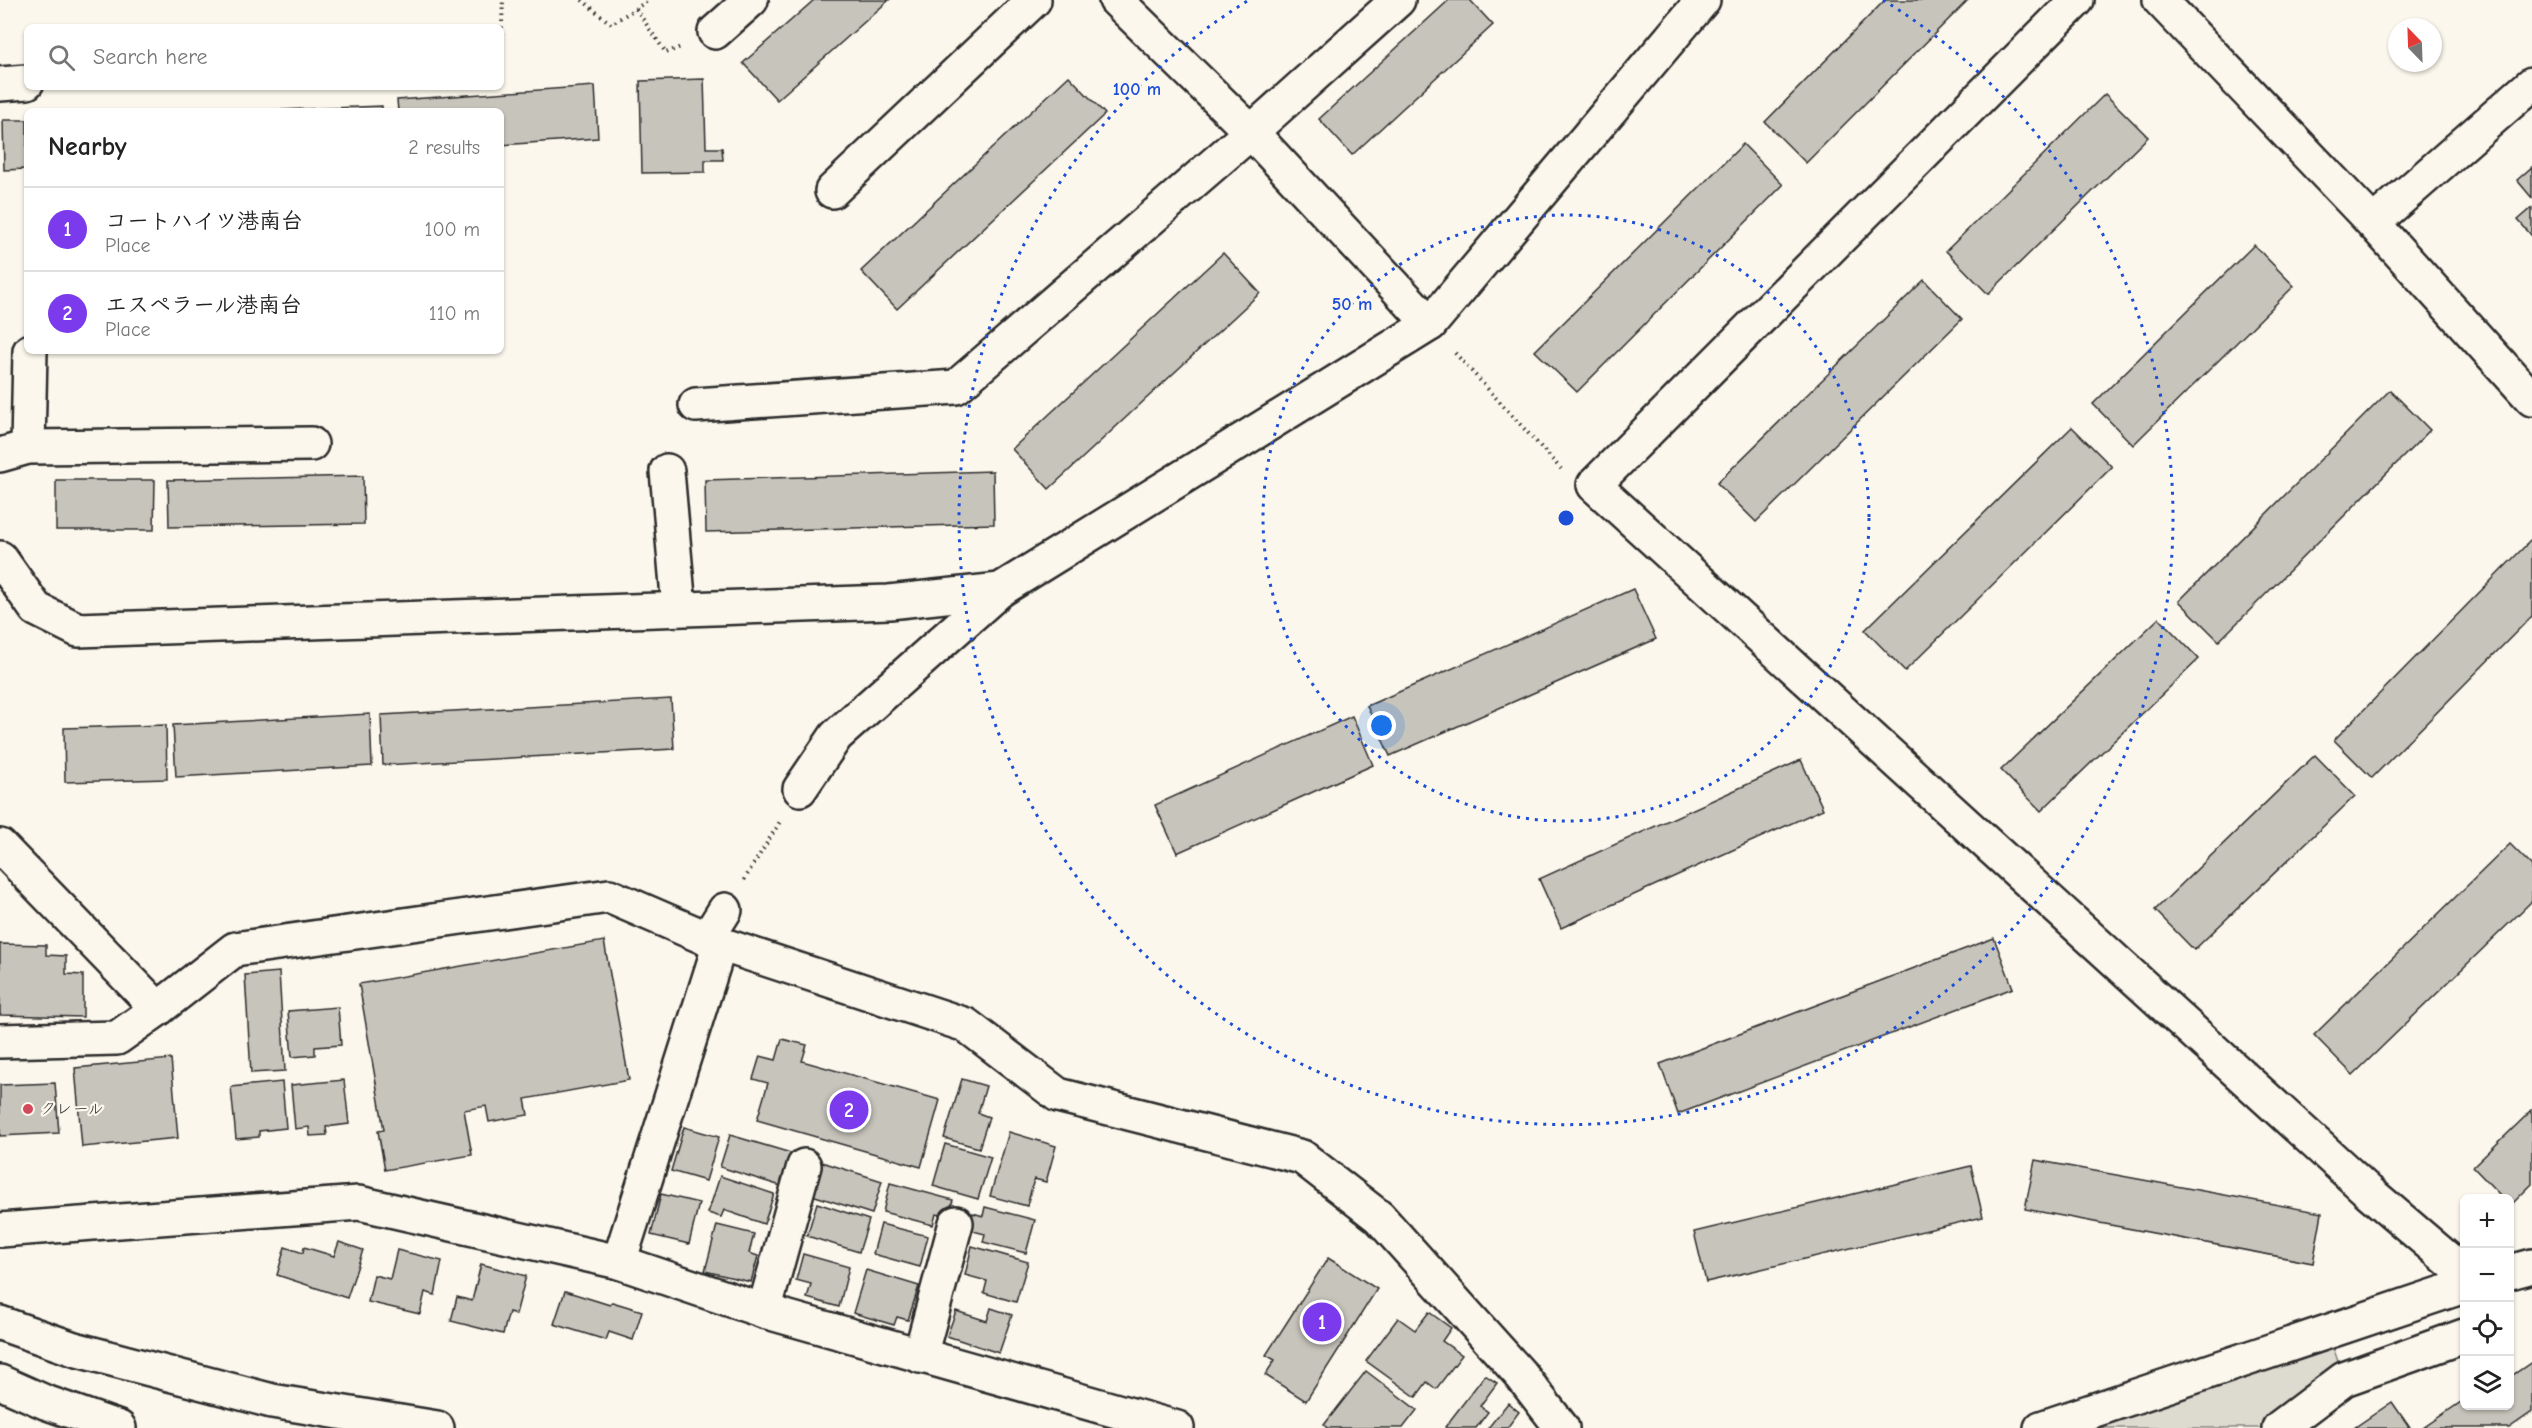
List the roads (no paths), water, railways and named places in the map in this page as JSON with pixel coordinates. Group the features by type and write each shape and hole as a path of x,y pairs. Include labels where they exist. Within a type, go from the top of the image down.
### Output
{"main road":[{"path":"715,32 751,0"},
{"path":"832,191 1034,0"},
{"path":"1116,0 1251,132 1439,335"},
{"path":"696,405 956,387 1251,132 1398,0"},
{"path":"800,789 836,736 1000,590 1439,335 1703,0"},
{"path":"2077,0 1594,485 2369,1192 2460,1271"},
{"path":"2160,0 2373,223 2532,399"},
{"path":"0,84 24,82"},
{"path":"2373,223 2532,84"},
{"path":"30,354 14,451 311,444"},
{"path":"667,471 679,609"},
{"path":"0,558 36,609 78,630 889,602 1000,590"},
{"path":"0,846 158,1009"},
{"path":"0,1041 117,1038 235,950 609,896 713,942 966,1025 1058,1095 1302,1157 1379,1217 1521,1376 1562,1428"},
{"path":"620,1262 713,942 725,910"},
{"path":"764,1311 804,1166"},
{"path":"0,1230 359,1203 620,1262 764,1311 1177,1428"},
{"path":"920,1356 956,1223"},
{"path":"2514,1271 2532,1266"},
{"path":"2042,1428 2460,1287"},
{"path":"0,1323 74,1349 272,1401 437,1428"},
{"path":"2279,1428 2344,1379 2460,1337"},
{"path":"0,1382 45,1402 119,1428"}],"place":[{"name":"クレール","path":"28,1109"},
{"name":"エスペラール港南台","path":"849,1110"},
{"name":"コートハイツ港南台","path":"1322,1322"}]}
